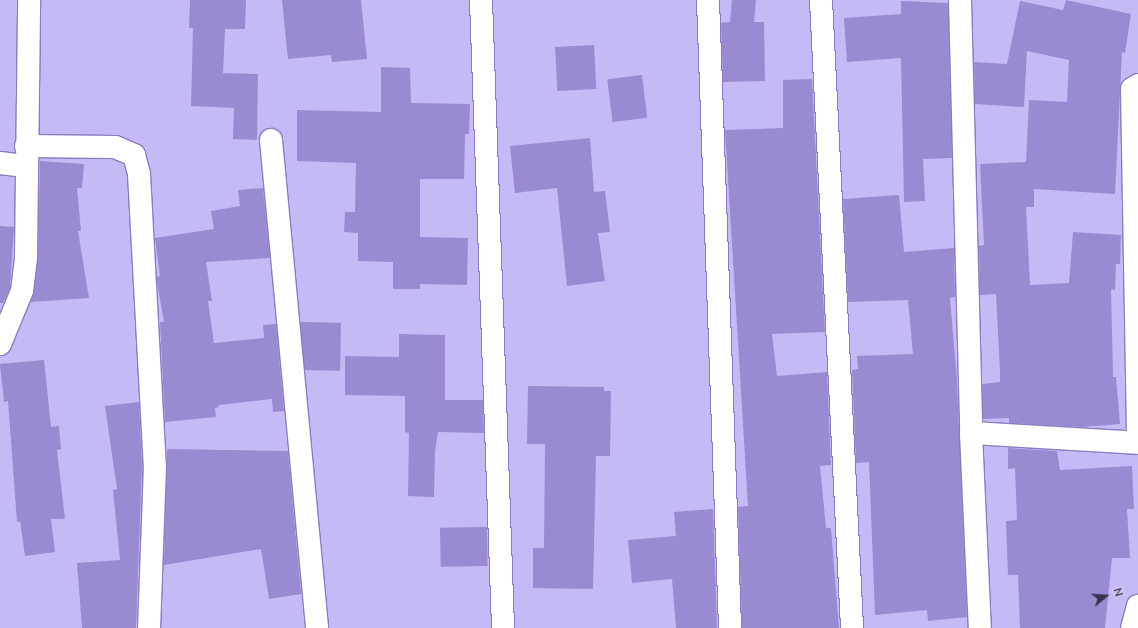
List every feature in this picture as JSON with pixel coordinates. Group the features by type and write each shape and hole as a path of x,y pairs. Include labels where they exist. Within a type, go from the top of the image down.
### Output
{"street":[{"path":"0,344 22,291 26,256 28,0"},
{"path":"481,0 503,628"},
{"path":"708,0 730,628"},
{"path":"821,0 852,628"},
{"path":"960,0 971,433 980,628"},
{"path":"1138,85 1132,89 1138,439"},
{"path":"271,140 317,628"},
{"path":"0,163 26,156 115,147 134,155 139,174 155,466 149,628"},
{"path":"971,433 1138,443"},
{"path":"1132,628 1138,606"}],"building":[{"path":"190,0 246,0 245,29 225,29 223,73 258,74 257,140 233,139 234,108 191,106 193,28 189,28"},
{"path":"282,0 361,0 367,59 332,62 331,55 288,59"},
{"path":"732,0 756,0 754,22 764,22 765,81 723,82 721,23 730,22"},
{"path":"1066,0 1131,14 1125,53 1122,52 1115,194 1034,189 1034,207 1026,207 1030,285 1069,283 1073,232 1121,235 1120,264 1116,264 1115,290 1111,289 1113,377 1116,377 1120,424 1082,427 1009,423 1009,418 983,419 982,384 1000,382 1000,372 996,294 980,295 979,246 984,245 980,164 1026,162 1029,100 1067,102 1069,60 1027,51 1024,107 975,104 974,62 1007,64 1020,1 1063,10"},
{"path":"901,1 948,3 952,158 923,159 925,201 904,202 901,58 847,62 844,18 901,14"},
{"path":"594,45 596,89 557,91 555,47"},
{"path":"381,67 410,68 411,103 470,104 469,134 465,134 464,179 420,179 420,237 468,238 467,285 420,284 420,289 393,289 393,262 358,261 358,233 344,232 345,212 355,212 356,163 297,161 297,110 381,112"},
{"path":"642,75 647,118 613,122 607,79"},
{"path":"812,79 825,332 772,334 777,376 827,372 831,465 820,466 826,528 831,528 839,628 742,628 738,507 748,506 725,130 783,128 783,80"},
{"path":"590,138 594,192 605,191 610,232 598,233 605,281 567,286 557,188 515,193 510,146"},
{"path":"40,161 84,164 82,188 77,188 81,231 78,231 89,298 31,302 38,256"},
{"path":"263,188 270,258 206,262 212,301 208,301 214,343 264,338 263,325 276,324 284,411 273,412 272,399 219,405 219,407 215,408 216,417 165,422 160,322 164,322 157,282 157,277 160,276 155,238 214,229 211,211 240,206 238,190"},
{"path":"899,195 904,252 954,248 955,297 950,298 957,381 967,617 928,621 927,610 875,615 869,462 856,463 852,370 858,369 857,356 913,354 908,300 848,302 843,199"},
{"path":"0,226 14,227 10,288 3,303 0,303"},
{"path":"301,322 341,323 340,371 300,370"},
{"path":"399,334 445,335 445,400 483,400 484,433 438,432 435,452 434,497 408,496 409,433 405,432 405,396 345,395 345,356 399,357"},
{"path":"44,360 51,427 59,426 61,449 57,450 65,519 51,519 55,552 25,556 20,521 17,522 8,401 4,402 0,364"},
{"path":"528,386 604,387 604,391 611,391 610,456 596,456 593,589 533,588 533,548 544,548 545,444 527,444"},
{"path":"139,402 142,466 136,628 82,628 77,563 120,560 113,490 117,489 105,406"},
{"path":"1008,448 1057,451 1060,470 1132,466 1134,509 1127,509 1130,558 1112,558 1105,628 1020,628 1018,575 1008,575 1006,521 1017,520 1015,468 1008,469"},
{"path":"167,449 288,451 301,594 269,599 261,549 164,565"},
{"path":"713,509 717,628 676,628 672,579 632,583 628,540 676,536 674,512"},
{"path":"487,527 488,566 441,567 440,528"}]}
